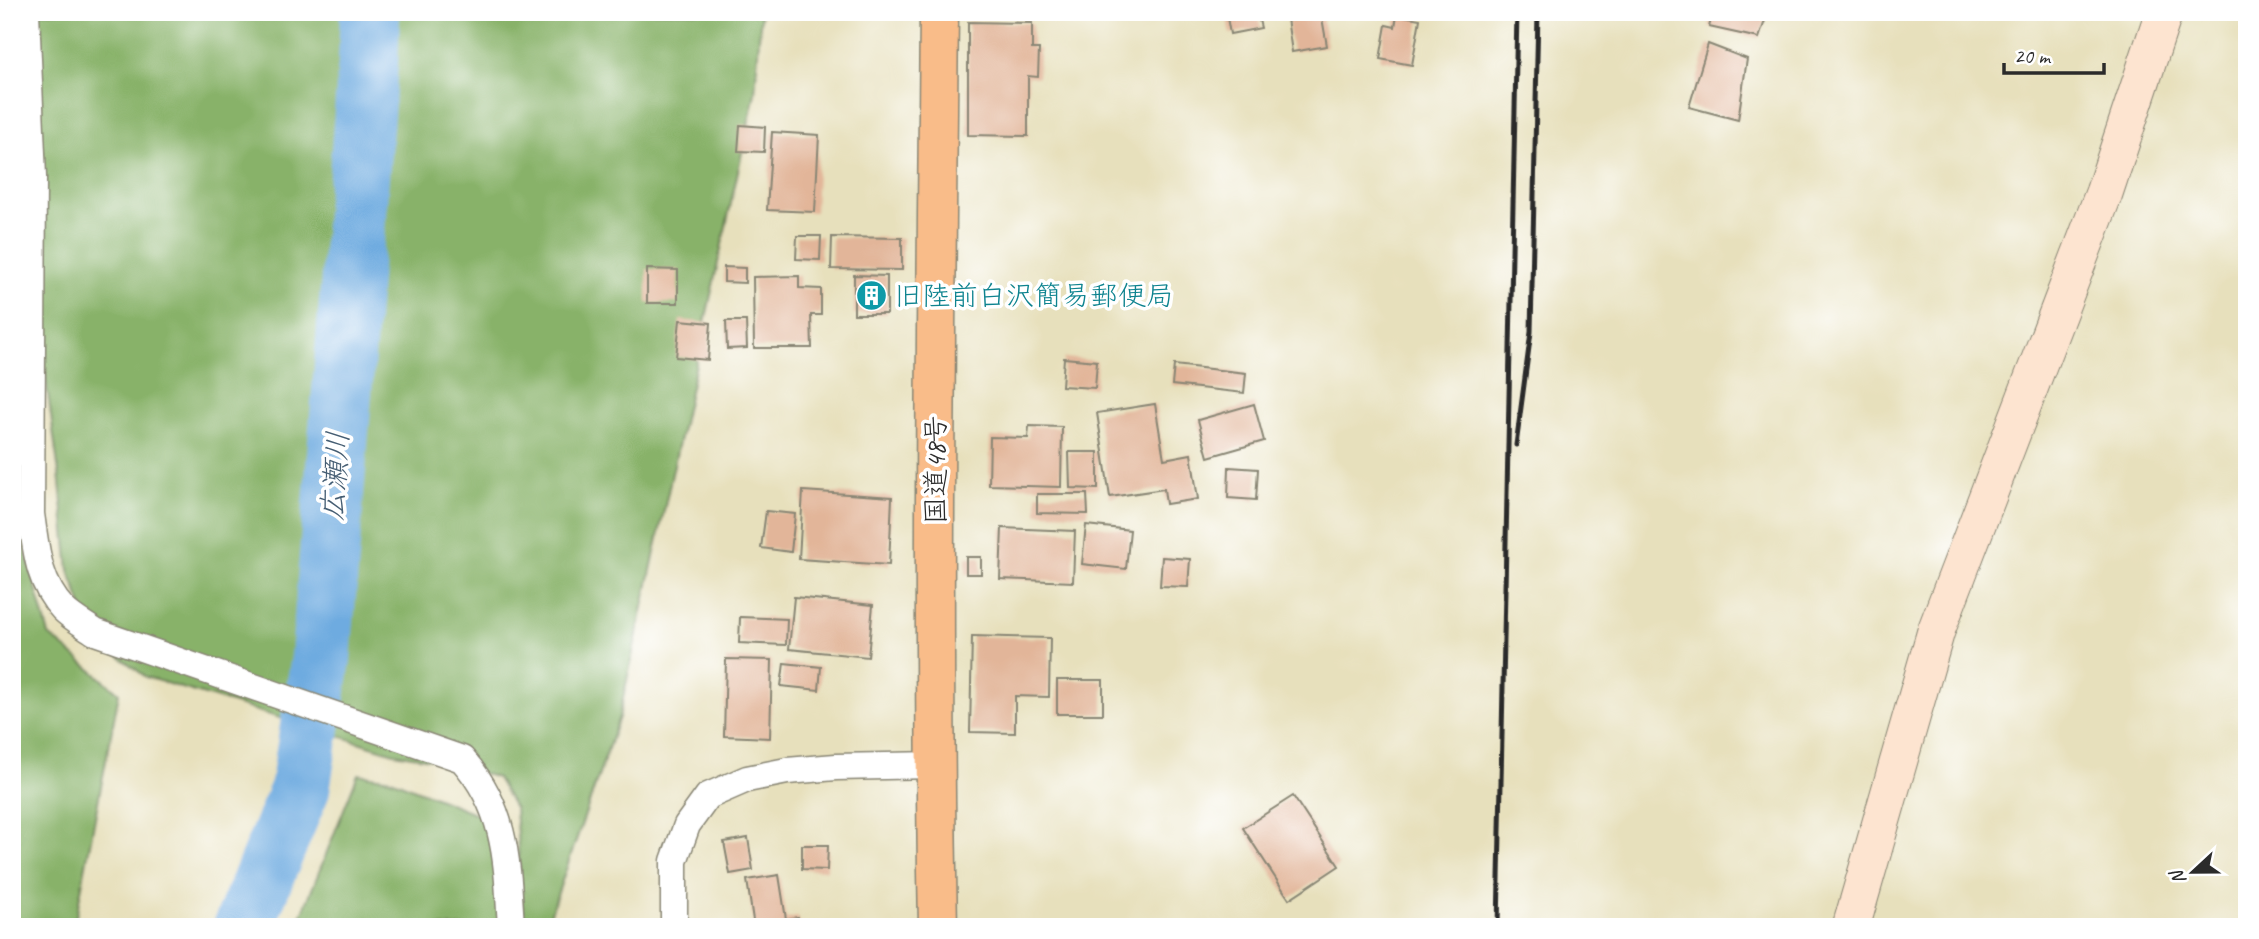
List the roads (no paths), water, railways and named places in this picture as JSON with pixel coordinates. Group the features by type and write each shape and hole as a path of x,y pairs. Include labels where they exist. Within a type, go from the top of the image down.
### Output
{"highway":[{"name":"国道48号","path":"938,927 935,765 935,375 939,12"}],"street":[{"path":"26,12 33,177 31,514 39,568 47,584 64,610 95,632 462,759 474,772 493,804 497,817 506,857 512,927"},
{"path":"1851,927 1936,631 2104,193 2164,12"},
{"path":"674,927 674,861 687,825 708,796 747,779 787,771 883,765 935,765"}],"waterway":[{"name":"広瀬川","path":"243,927 300,789 321,658 370,12"}],"railway":[{"path":"1498,927 1517,12"},
{"path":"1516,445 1531,332 1538,12"}],"place":[{"name":"旧陸前白沢簡易郵便局","path":"871,295"}]}
